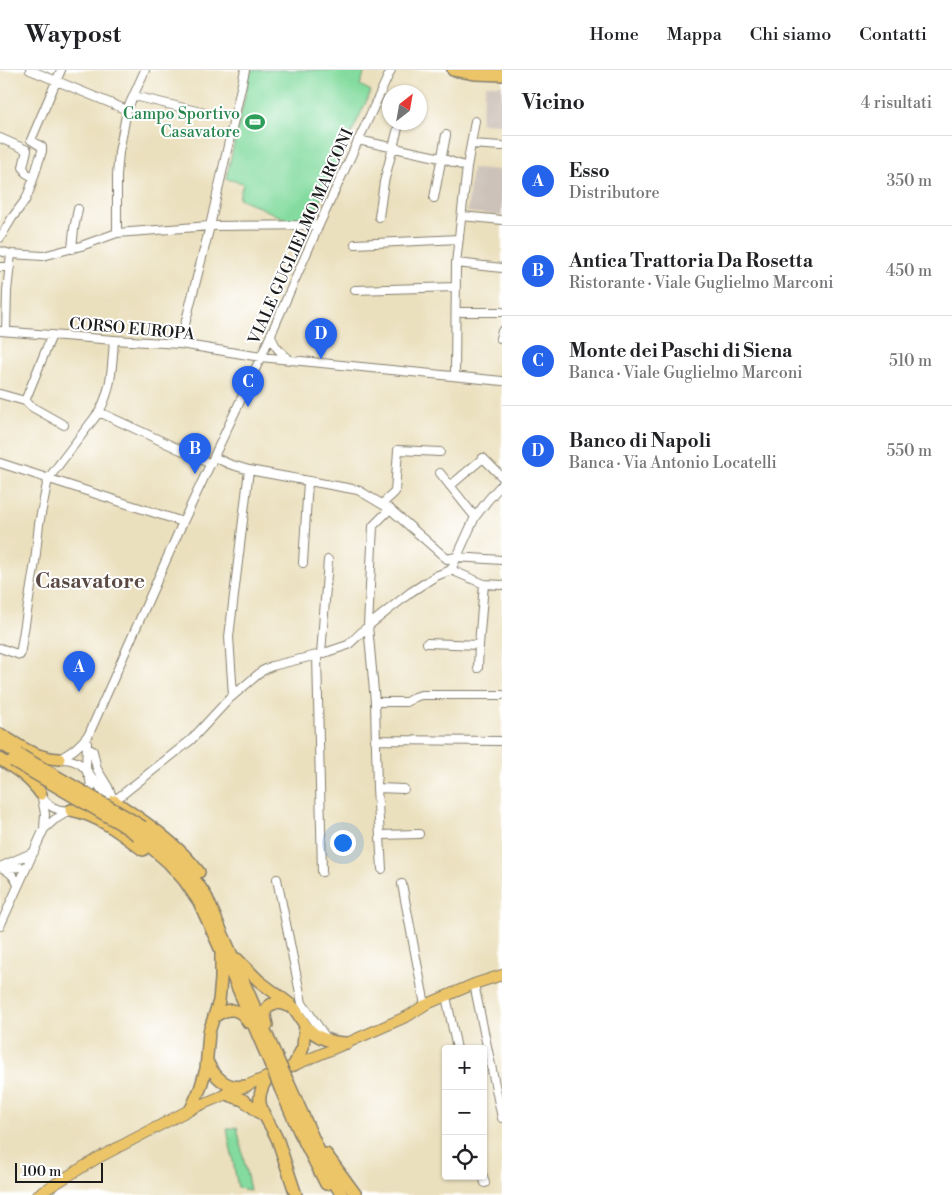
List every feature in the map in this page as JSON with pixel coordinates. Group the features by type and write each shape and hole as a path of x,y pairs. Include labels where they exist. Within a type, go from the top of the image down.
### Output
{"highway":[{"path":"453,70 476,74 501,75"},
{"path":"0,734 38,756 48,759 59,759"},
{"path":"0,743 16,757 140,831 177,858 192,874 206,896 215,927 284,1086 299,1131 333,1195"},
{"path":"0,753 16,757"},
{"path":"0,759 26,776 41,794"},
{"path":"114,801 150,825 172,843 199,871 214,903 215,927"},
{"path":"71,810 83,812 94,817 119,832 148,854 215,927"},
{"path":"227,952 259,981 291,1005 305,1025 318,1037 329,1041 347,1043"},
{"path":"191,1109 204,1078 209,1032 219,1001 221,979 227,952"},
{"path":"265,1042 265,1014 272,1003 278,1002 286,1005 297,1013"},
{"path":"214,1017 224,1011 240,1012 247,1019 253,1032 265,1042"},
{"path":"294,1065 304,1047 305,1025"},
{"path":"206,1061 213,1072 228,1085 246,1086"},
{"path":"269,1076 261,1089 260,1107 278,1141 296,1195"},
{"path":"284,1086 307,1127 331,1178 342,1195"},
{"path":"226,1094 243,1100 263,1115"},
{"path":"307,1127 356,1195"}],"main road":[{"path":"37,1195 96,1159 191,1109 408,1016 425,1005 474,984 502,975"}],"street":[{"path":"30,70 127,110"},
{"path":"33,177 26,173 23,167 27,150 61,70"},
{"path":"117,233 119,152 127,110 145,70"},
{"path":"180,344 210,226 245,70"},
{"name":"VIALE GUGLIELMO MARCONI","path":"59,759 81,744 89,734 183,522 261,357 319,225 390,73"},
{"path":"134,96 205,113"},
{"path":"455,376 456,264 475,121"},
{"path":"379,217 384,182 397,130"},
{"path":"434,198 446,135"},
{"path":"0,138 27,150"},
{"path":"0,238 26,199 30,189 42,151 42,147 31,140"},
{"path":"358,140 441,158 468,167"},
{"path":"471,144 502,146"},
{"path":"72,249 78,209"},
{"path":"462,216 502,220"},
{"path":"0,251 11,254 43,256 72,249 117,233 210,226 319,225"},
{"path":"355,244 459,239"},
{"path":"3,331 4,290 11,254"},
{"path":"456,264 502,268"},
{"path":"0,267 10,267"},
{"path":"355,290 456,288"},
{"path":"456,312 502,312"},
{"name":"CORSO EUROPA","path":"3,331 180,344 261,357 502,381"},
{"path":"271,333 272,340 279,351 290,360"},
{"path":"25,401 52,335"},
{"path":"0,648 20,655 39,524 48,479 105,402 109,390 114,340"},
{"path":"0,394 25,401 64,425"},
{"path":"99,412 213,461 308,482 358,490 390,509 447,559 456,557 502,560"},
{"path":"382,504 394,492 398,450 440,452"},
{"path":"450,486 483,458 502,477"},
{"path":"0,463 183,522"},
{"path":"233,695 229,637 249,470"},
{"path":"440,473 475,517"},
{"path":"303,563 308,482"},
{"path":"451,570 475,517 488,500 499,491 502,484"},
{"path":"382,870 375,740 375,702 368,626 374,526 390,509"},
{"path":"322,872 319,654 328,560"},
{"path":"114,801 191,740 233,695 262,671 272,666 348,645 368,626 411,592 436,576 451,570 484,584 502,585"},
{"path":"478,668 484,584"},
{"path":"427,642 479,645"},
{"path":"375,702 406,702 421,695 502,695"},
{"name":"VIALE GUGLIELMO MARCONI","path":"86,770 89,734"},
{"path":"375,740 502,740"},
{"path":"87,748 93,751 98,769 114,801"},
{"path":"0,926 44,828 45,814 39,780 43,770 50,763 59,759 70,759 79,763 105,794 114,801"},
{"path":"44,828 54,820 80,806 87,799 91,789 90,779 86,770"},
{"path":"377,788 404,789"},
{"path":"41,794 44,800 51,806 60,810 71,810"},
{"path":"381,835 419,834"},
{"path":"1,868 34,852"},
{"path":"1,868 26,867"},
{"path":"1,868 11,873 18,886"},
{"path":"277,878 302,1003 329,1041"},
{"path":"402,884 425,1005"},
{"path":"474,984 502,1118"},
{"path":"446,996 456,1045"}],"shaded area":[{"path":"486,85 502,85 502,124 480,123"},
{"path":"472,168 502,170 502,216 467,212"}],"green space":[{"name":"Campo Sportivo Casavatore","path":"251,70 362,70 364,74 360,85 371,91 311,221 292,222 239,198 243,183 226,179"},
{"path":"237,1127 250,1190 238,1188 227,1129"}],"place":[{"name":"Campo Sportivo Casavatore","path":"255,122"},
{"name":"Banco di Napoli","path":"321,359"},
{"name":"Monte dei Paschi di Siena","path":"248,407"},
{"name":"Antica Trattoria Da Rosetta","path":"195,474"},
{"name":"Esso","path":"79,692"}],"district":[{"name":"Casavatore","path":"90,581"}]}
